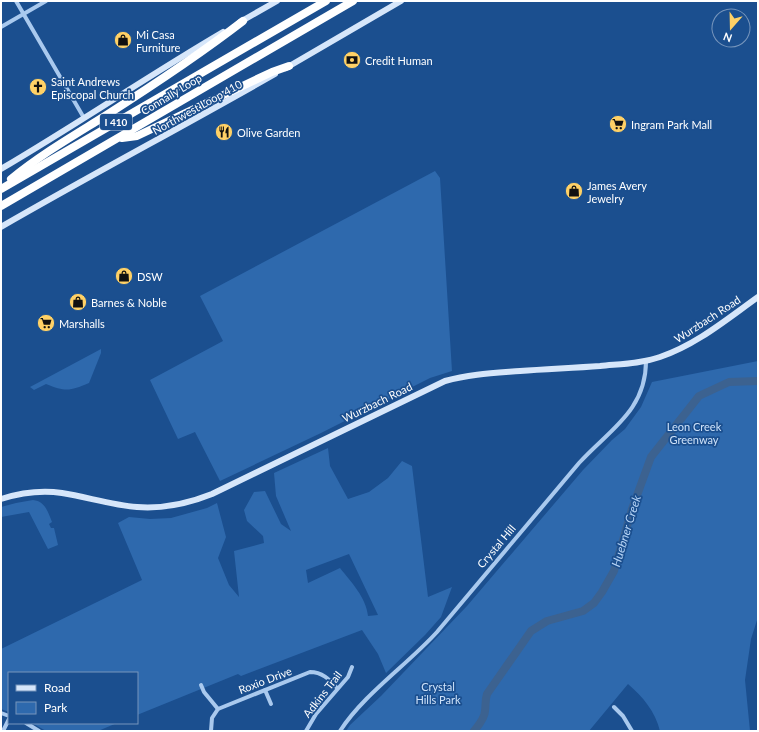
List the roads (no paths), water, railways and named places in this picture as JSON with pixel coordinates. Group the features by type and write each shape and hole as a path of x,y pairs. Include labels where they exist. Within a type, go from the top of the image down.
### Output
{"highway":[{"name":"Connally Loop","path":"1,188 326,1"},
{"name":"Connally Loop","path":"1,206 353,1"},
{"path":"1,188 30,164 191,60 243,21"},
{"path":"120,138 137,136 272,72 289,66"}],"main road":[{"path":"1,169 174,61 276,1"},
{"name":"Northwest Loop 410","path":"1,227 74,185 161,139 401,1"},
{"name":"Wurzbach Road","path":"1,499 14,495 45,492 61,493 135,507 164,507 183,504 212,494 445,381 487,373 646,361 686,346 758,297"}],"street":[{"path":"16,1 84,118"},
{"path":"1,27 46,1"},
{"name":"Crystal Hill","path":"340,731 362,704 422,648 579,463 630,413 642,389 646,371 646,361"},
{"name":"Adkins Trail","path":"306,731 316,714 348,677 352,667"},
{"name":"Roxio Drive","path":"218,709 310,672 315,672 326,676 337,688"},
{"path":"201,685 204,692 218,709 212,718 211,731"},
{"path":"265,690 271,704"},
{"path":"614,707 623,716 632,731"},
{"path":"3,731 8,720"},
{"path":"28,724 39,731"}],"waterway":[{"name":"Huebner Creek","path":"474,731 485,714 487,694 531,631 547,621 583,611 594,603 602,592 614,571 632,509 651,457 699,396 729,382 758,381"}],"place":[{"name":"Mi Casa Furniture","path":"123,40"},
{"name":"Credit Human","path":"352,60"},
{"name":"Saint Andrews Episcopal Church","path":"38,87"},
{"name":"Ingram Park Mall","path":"618,124"},
{"name":"Olive Garden","path":"224,132"},
{"name":"James Avery Jewelry","path":"574,191"},
{"name":"DSW","path":"124,276"},
{"name":"Barnes & Noble","path":"78,302"},
{"name":"Marshalls","path":"46,323"}],"park label":[{"name":"Leon Creek Greenway","path":"694,432"},
{"name":"Crystal Hills Park","path":"438,692"}]}
